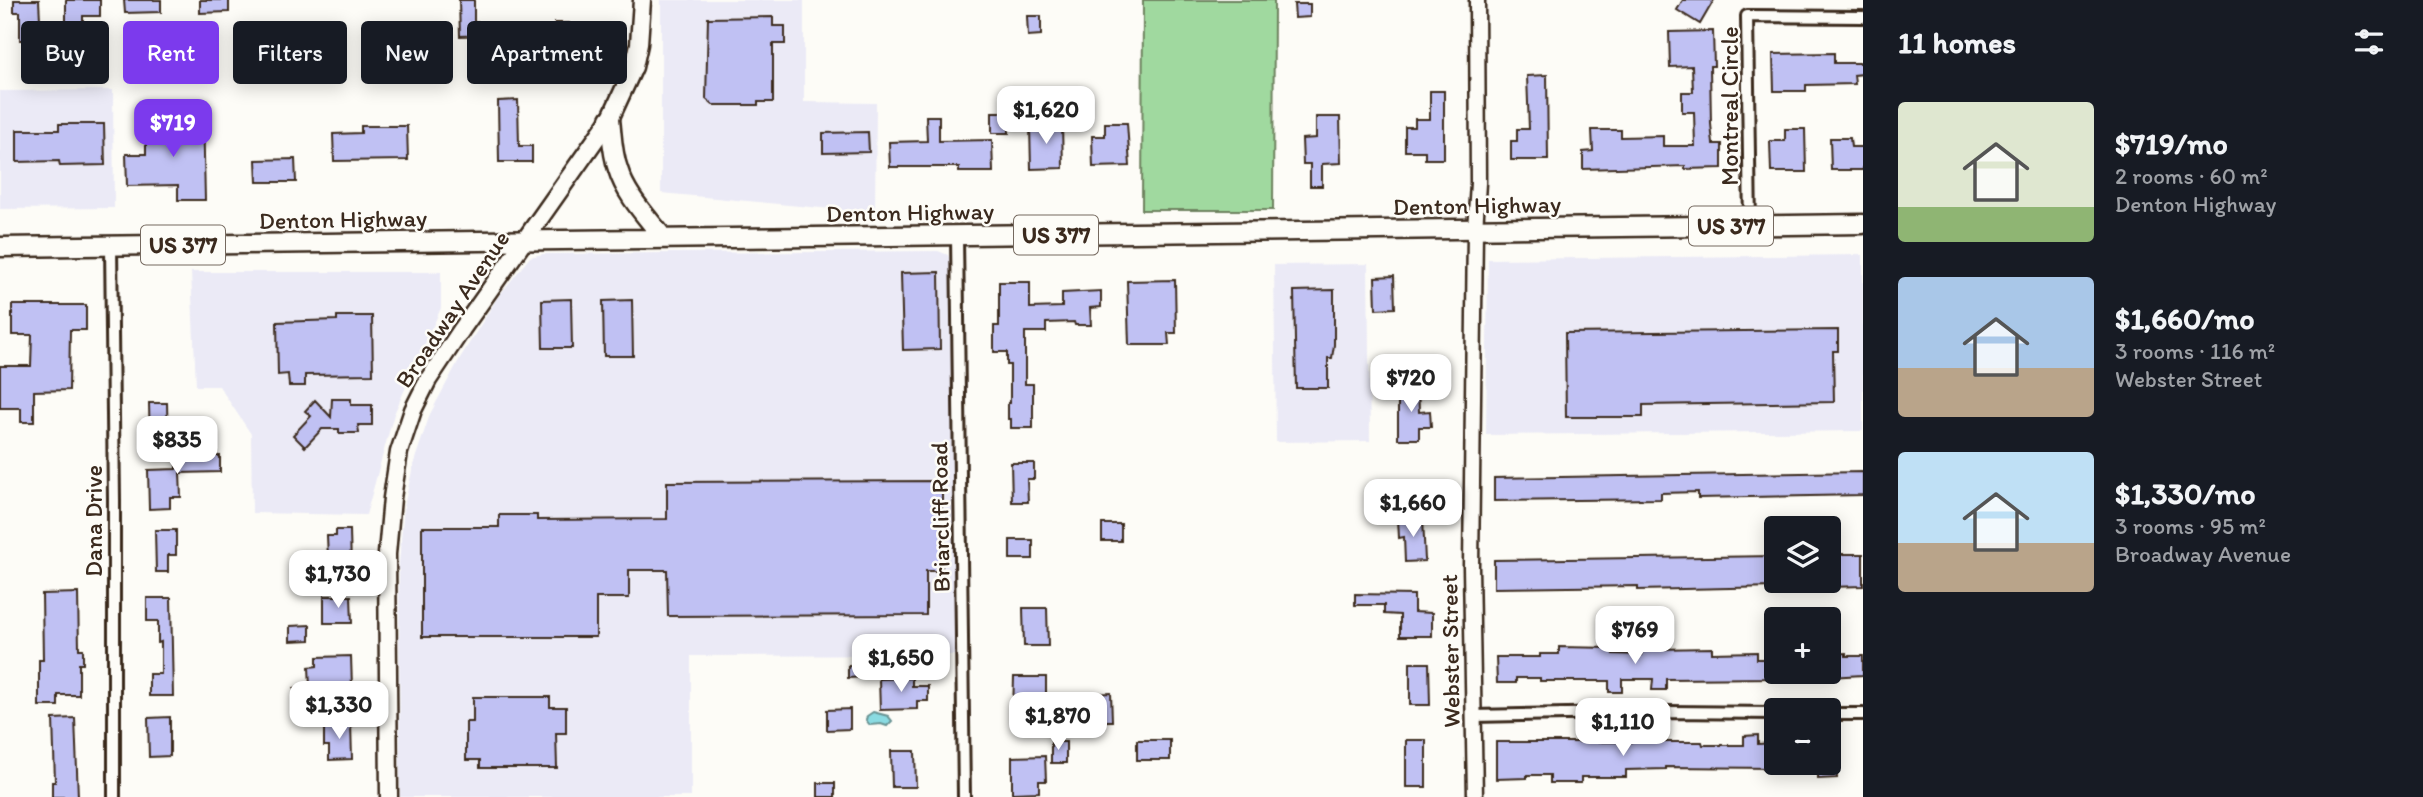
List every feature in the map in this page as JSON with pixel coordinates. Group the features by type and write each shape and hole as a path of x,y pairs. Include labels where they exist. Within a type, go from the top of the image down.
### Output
{"main road":[{"name":"Broadway Avenue","path":"389,797 387,554 399,452 413,410 428,380 610,120 631,75 639,44 642,0"},
{"path":"610,120 618,171 633,199 664,239"},
{"name":"Denton Highway","path":"0,247 1863,224"}],"street":[{"name":"Webster Street","path":"1475,797 1471,530 1478,183 1476,0"},
{"name":"Montreal Circle","path":"1750,226 1747,16 1863,18"},
{"name":"Briarcliff Road","path":"957,236 964,797"},
{"name":"Dana Drive","path":"111,246 114,797"},
{"path":"1473,716 1764,713"},
{"path":"1841,714 1863,714"}],"shaded area":[{"path":"661,0 804,0 804,102 876,103 875,213 661,193"},
{"path":"113,90 114,208 0,209 0,91"},
{"path":"938,251 948,255 951,263 955,655 691,656 691,797 400,797 399,563 404,506 414,462 430,414 460,358 498,297 530,257 543,254"},
{"path":"1863,255 1863,431 1486,435 1488,259"},
{"path":"1368,264 1370,441 1276,442 1274,265"},
{"path":"191,272 441,272 441,308 394,414 366,515 252,513 251,434 219,386 196,386"}],"green space":[{"path":"1143,0 1274,0 1273,210 1142,210"}],"water":[{"path":"873,712 888,716 892,721 887,726 870,725 866,720"}],"building":[{"path":"14,0 39,0 40,21 21,21 21,40 20,12 14,12"},
{"path":"66,0 100,0 100,16 83,16 83,21 66,21"},
{"path":"124,0 161,0 161,12 125,13"},
{"path":"200,0 229,0 229,12 200,13"},
{"path":"459,0 474,0 474,21 467,21 467,36 460,36"},
{"path":"1683,0 1714,0 1700,24 1677,10"},
{"path":"1294,4 1310,4 1310,17 1295,18"},
{"path":"1027,16 1041,16 1041,35 1028,36"},
{"path":"773,17 773,26 785,26 785,44 773,44 773,102 758,102 758,105 713,105 706,99 708,18"},
{"path":"1713,31 1714,66 1710,66 1711,124 1713,144 1722,144 1722,168 1685,169 1685,166 1583,169 1583,152 1593,151 1592,130 1621,130 1621,137 1663,136 1663,146 1695,146 1694,112 1682,112 1682,92 1693,92 1692,66 1670,67 1669,32"},
{"path":"1834,53 1834,63 1863,63 1863,74 1854,75 1855,84 1806,85 1806,91 1774,91 1773,54"},
{"path":"1547,75 1548,160 1511,160 1511,141 1517,141 1517,129 1529,129 1527,76"},
{"path":"1430,91 1444,91 1444,159 1425,159 1425,151 1405,151 1405,127 1415,127 1415,119 1430,119"},
{"path":"518,100 519,146 532,146 532,162 499,162 498,101"},
{"path":"177,110 203,110 205,200 178,200 178,185 127,186 126,154 146,154 146,133 177,133"},
{"path":"992,112 1009,112 1009,133 992,133"},
{"path":"926,116 939,116 939,141 992,140 993,172 959,172 959,167 890,167 889,142 927,141"},
{"path":"1316,117 1340,117 1341,163 1322,164 1322,186 1310,186 1310,164 1303,164 1302,139 1316,138"},
{"path":"1105,123 1127,123 1130,166 1093,167 1092,136 1105,136"},
{"path":"59,124 104,124 105,165 60,166 59,161 17,162 17,130 59,130"},
{"path":"1062,124 1063,168 1031,169 1030,125"},
{"path":"361,126 407,126 408,160 334,161 333,134 361,133"},
{"path":"1785,129 1805,129 1806,172 1771,172 1770,141 1785,141"},
{"path":"868,132 869,152 823,153 823,133"},
{"path":"1830,138 1850,138 1851,147 1863,147 1863,170 1831,170"},
{"path":"295,159 296,182 257,182 256,160"},
{"path":"939,272 940,349 903,350 901,273"},
{"path":"1394,276 1395,308 1376,309 1375,277"},
{"path":"1175,280 1176,333 1168,333 1169,345 1129,345 1127,281"},
{"path":"999,282 1030,282 1030,308 1062,307 1062,293 1101,291 1101,307 1090,308 1091,325 1075,325 1074,322 1046,323 1046,332 1025,332 1025,384 1033,384 1033,428 1011,428 1011,419 1008,419 1010,365 1007,365 1007,352 994,352 994,326 999,326"},
{"path":"1334,290 1334,345 1332,358 1328,358 1328,388 1296,388 1294,291"},
{"path":"571,299 572,348 543,348 542,300"},
{"path":"632,300 633,356 604,356 603,301"},
{"path":"12,305 86,305 86,330 70,330 69,390 34,391 34,422 21,422 21,408 0,408 0,366 31,366 32,335 12,335"},
{"path":"337,316 372,316 373,374 305,375 305,386 289,386 288,374 278,375 277,322 337,320"},
{"path":"1838,330 1838,351 1833,351 1834,402 1643,405 1643,417 1566,417 1565,333"},
{"path":"1398,386 1418,386 1419,412 1430,411 1431,427 1419,427 1419,439 1398,439"},
{"path":"332,399 351,399 351,405 372,405 372,425 358,425 359,433 339,433 339,429 322,429 305,447 293,435 311,416 305,411 315,400 331,417"},
{"path":"149,403 167,403 168,444 150,444"},
{"path":"176,444 190,444 190,456 220,456 220,472 180,473 181,497 170,497 170,508 149,509 148,470 176,469"},
{"path":"1011,463 1034,463 1034,479 1027,479 1028,502 1012,502"},
{"path":"1863,472 1863,495 1698,498 1698,492 1661,493 1661,499 1494,501 1494,478"},
{"path":"942,481 942,571 926,571 926,615 668,616 667,570 629,570 629,598 596,598 596,637 422,637 422,527 499,527 499,515 537,515 537,520 667,519 667,482"},
{"path":"1423,518 1425,561 1405,562 1404,537 1399,538 1398,519"},
{"path":"1102,524 1121,524 1121,541 1102,541"},
{"path":"155,530 176,530 176,555 168,555 168,572 156,572"},
{"path":"336,530 350,530 351,567 340,567 340,557 328,558 327,536 336,536"},
{"path":"1010,540 1033,540 1033,559 1010,559"},
{"path":"1841,554 1863,554 1863,586 1841,587"},
{"path":"1764,556 1764,587 1638,590 1638,586 1494,588 1494,560"},
{"path":"78,593 79,649 83,649 83,664 79,664 79,695 58,695 58,706 39,706 39,660 43,660 42,594"},
{"path":"1355,594 1414,595 1414,612 1432,613 1432,636 1400,636 1400,615 1384,614 1384,605 1355,605"},
{"path":"324,596 351,596 352,623 324,623"},
{"path":"147,598 171,598 173,696 149,696 149,674 161,674 161,642 158,643 158,621 147,621"},
{"path":"1023,608 1047,608 1048,646 1024,646"},
{"path":"310,625 310,640 290,641 290,626"},
{"path":"1642,646 1655,646 1655,649 1712,648 1712,653 1757,652 1757,659 1764,659 1764,678 1666,679 1666,690 1652,690 1653,679 1622,679 1622,692 1609,692 1609,681 1540,681 1540,678 1516,678 1516,683 1497,683 1496,657 1559,654 1559,647 1613,648 1613,654 1642,655"},
{"path":"1841,653 1863,656 1863,675 1841,676"},
{"path":"351,656 352,687 315,687 315,703 294,704 294,688 310,687 309,667 317,666 317,657"},
{"path":"1410,663 1429,663 1430,705 1410,705"},
{"path":"848,666 864,666 865,677 848,678"},
{"path":"1014,677 1046,677 1046,724 1022,724 1022,711 1013,711"},
{"path":"912,678 912,686 928,686 928,701 917,701 917,709 880,710 879,679"},
{"path":"1111,693 1112,721 1083,721 1083,705 1091,705 1091,694"},
{"path":"473,697 550,697 550,707 566,707 566,733 556,733 557,768 480,768 480,760 466,760 466,722 473,722"},
{"path":"850,709 850,729 827,730 827,710"},
{"path":"170,717 170,756 149,757 148,718"},
{"path":"75,718 78,797 52,797 52,782 55,782 53,719"},
{"path":"351,723 352,759 329,760 329,746 324,746 324,724"},
{"path":"1758,735 1758,744 1764,744 1764,768 1666,767 1626,770 1626,777 1581,777 1581,783 1550,783 1550,775 1496,779 1496,742 1702,742 1703,745 1744,745 1744,736"},
{"path":"1137,740 1170,740 1170,760 1137,760"},
{"path":"1406,740 1426,740 1426,787 1406,787"},
{"path":"1051,742 1066,742 1066,763 1051,763"},
{"path":"891,751 915,751 916,787 892,787"},
{"path":"1045,756 1046,781 1039,781 1039,792 1012,793 1012,757"},
{"path":"1818,775 1837,775 1837,778 1818,779"},
{"path":"818,783 835,783 835,797 818,797"}]}
